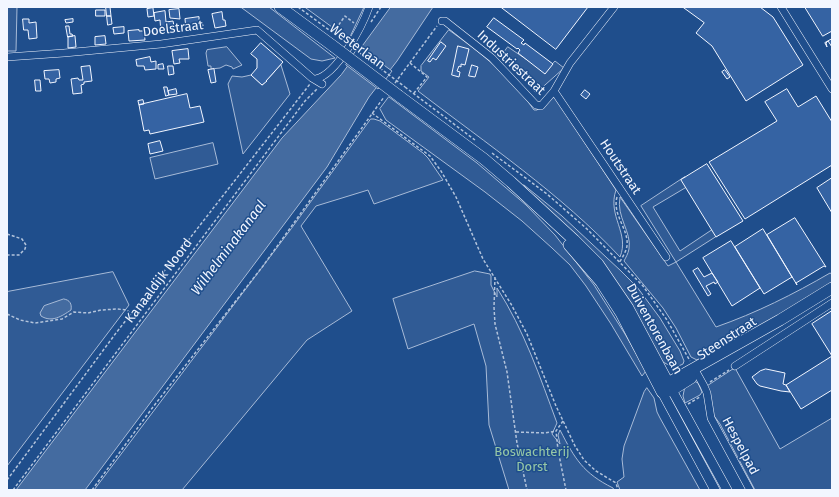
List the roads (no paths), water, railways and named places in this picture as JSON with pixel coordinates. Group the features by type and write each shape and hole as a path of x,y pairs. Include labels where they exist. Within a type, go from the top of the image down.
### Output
{"main road":[{"name":"Westerlaan","path":"280,7 336,42 402,91"},
{"name":"Duiventorenbaan","path":"402,91 511,182 531,201 534,208 574,250 600,282 621,313 727,490"},
{"name":"Steenstraat","path":"667,388 832,288"},
{"name":"Duiventorenbaan","path":"667,388 715,490"}],"street":[{"name":"Doelstraat","path":"7,57 161,44 257,30 312,78 319,82 320,78 336,64 361,26 369,7"},
{"name":"Industriestraat","path":"442,21 445,21 492,58 536,105 541,106 554,91 570,63 614,7"},
{"path":"781,7 832,89"},
{"name":"Houtstraat","path":"554,91 666,257"},
{"name":"Steenstraat","path":"735,366 832,303"},
{"name":"Hespelpad","path":"696,371 704,386 711,418 750,490"}],"water":[{"name":"Wilhelminakanaal","path":"391,7 433,7 397,61 369,97 327,167 85,490 16,490 282,138 341,75"},
{"path":"64,299 68,300 70,303 71,310 53,319 41,316 40,313 44,306"}],"park label":[{"name":"Boswachterij Dorst","path":"532,460"}]}
